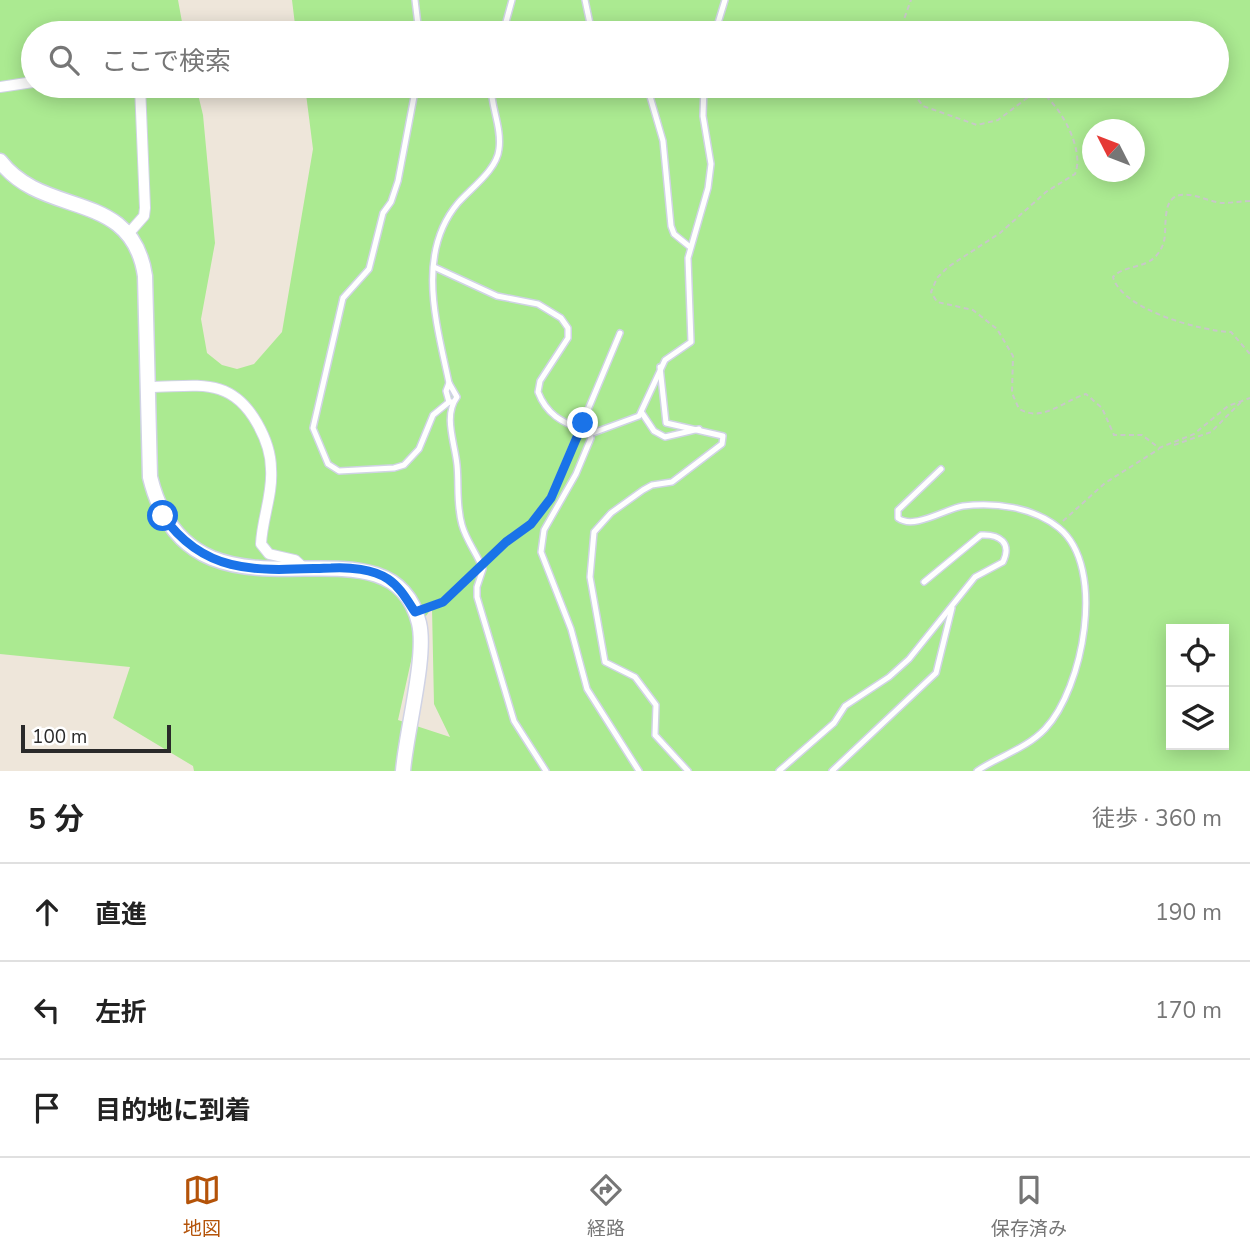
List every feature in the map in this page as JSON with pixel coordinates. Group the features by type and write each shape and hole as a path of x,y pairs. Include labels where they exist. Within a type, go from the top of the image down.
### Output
{"street":[{"path":"0,87 21,84"},
{"path":"129,233 144,216 145,208 140,98"},
{"path":"0,161 20,182 37,192 109,216 129,233 143,258 150,477 155,498 173,531 197,552 222,563 254,569 345,568 371,572 388,578 415,612 420,645 403,771"},
{"path":"148,387 225,389 239,397 249,408 268,448 272,470 261,544 269,554 295,560 306,569"}],"lane":[{"path":"415,0 418,21"},
{"path":"506,21 512,0"},
{"path":"585,0 589,21"},
{"path":"719,21 725,0"},
{"path":"414,98 398,181 391,202 383,214 369,268 343,298 313,428 328,464 339,471 404,465 419,449 433,415 457,393 449,383 433,307 434,267 441,228 450,212 496,161 499,150 492,98"},
{"path":"650,98 663,141 671,226 674,234 690,247"},
{"path":"434,267 497,296 538,304 561,318 568,328 568,338 540,380 538,392 552,415 590,434 642,413 660,367 665,360 691,342 690,247 710,174 703,116 704,98"},
{"path":"415,612 443,602 531,524 551,498 620,333"},
{"path":"660,367 666,423 723,436 722,444 672,482 652,485 611,513 594,532 589,555 595,614 605,662 639,682 656,705 655,734 688,771"},
{"path":"449,383 446,386 450,402 451,435 458,468 457,502 462,527 482,565 477,597 513,721 546,771"},
{"path":"642,413 650,427 665,438 699,429"},
{"path":"590,434 591,438 576,474 544,530 541,552 571,629 587,689 639,771"},
{"path":"941,470 898,510 898,518 909,522 960,507 989,504 1021,510 1058,527 1075,545 1084,581 1086,613 1073,675 1065,698 1047,727 1029,743 977,771"},
{"path":"779,771 834,723 845,706 889,677 909,659 975,578 1003,562 1007,548 1004,540 998,536 981,536 924,582"},
{"path":"832,771 936,673 952,604"}],"path":[{"path":"903,21 911,0"},
{"path":"917,98 923,106 977,125 998,120 1030,98"},
{"path":"1048,98 1074,143 1078,161 1075,174 1046,192 1000,233 948,267 937,278 931,292 932,299 973,310 997,329 1013,356 1013,393 1016,404 1023,412 1051,411 1086,394 1102,408 1114,435 1142,435 1160,448"},
{"path":"1250,201 1220,203 1187,194 1175,198 1167,211 1168,231 1159,253 1146,264 1113,277 1118,286 1135,300 1165,317 1195,327 1231,332 1250,354"},
{"path":"1058,527 1105,483 1160,448 1195,434 1210,418 1250,398"},
{"path":"1166,446 1196,440 1211,432 1244,399"}],"green space":[{"path":"0,0 178,0 182,21 21,21 21,98 199,98 203,115 215,243 201,319 207,353 222,365 237,369 254,364 282,332 313,149 307,98 1229,98 1229,21 295,21 292,0 1250,0 1250,771 194,771 193,766 113,718 130,667 0,654","holes":["432,608 434,704 450,737 398,720 419,625"]}],"route":[{"path":"163,516 173,531 190,547 222,563 254,569 345,568 371,572 388,578 401,590 415,612 443,602 506,542 531,524 551,498 583,423"}]}
